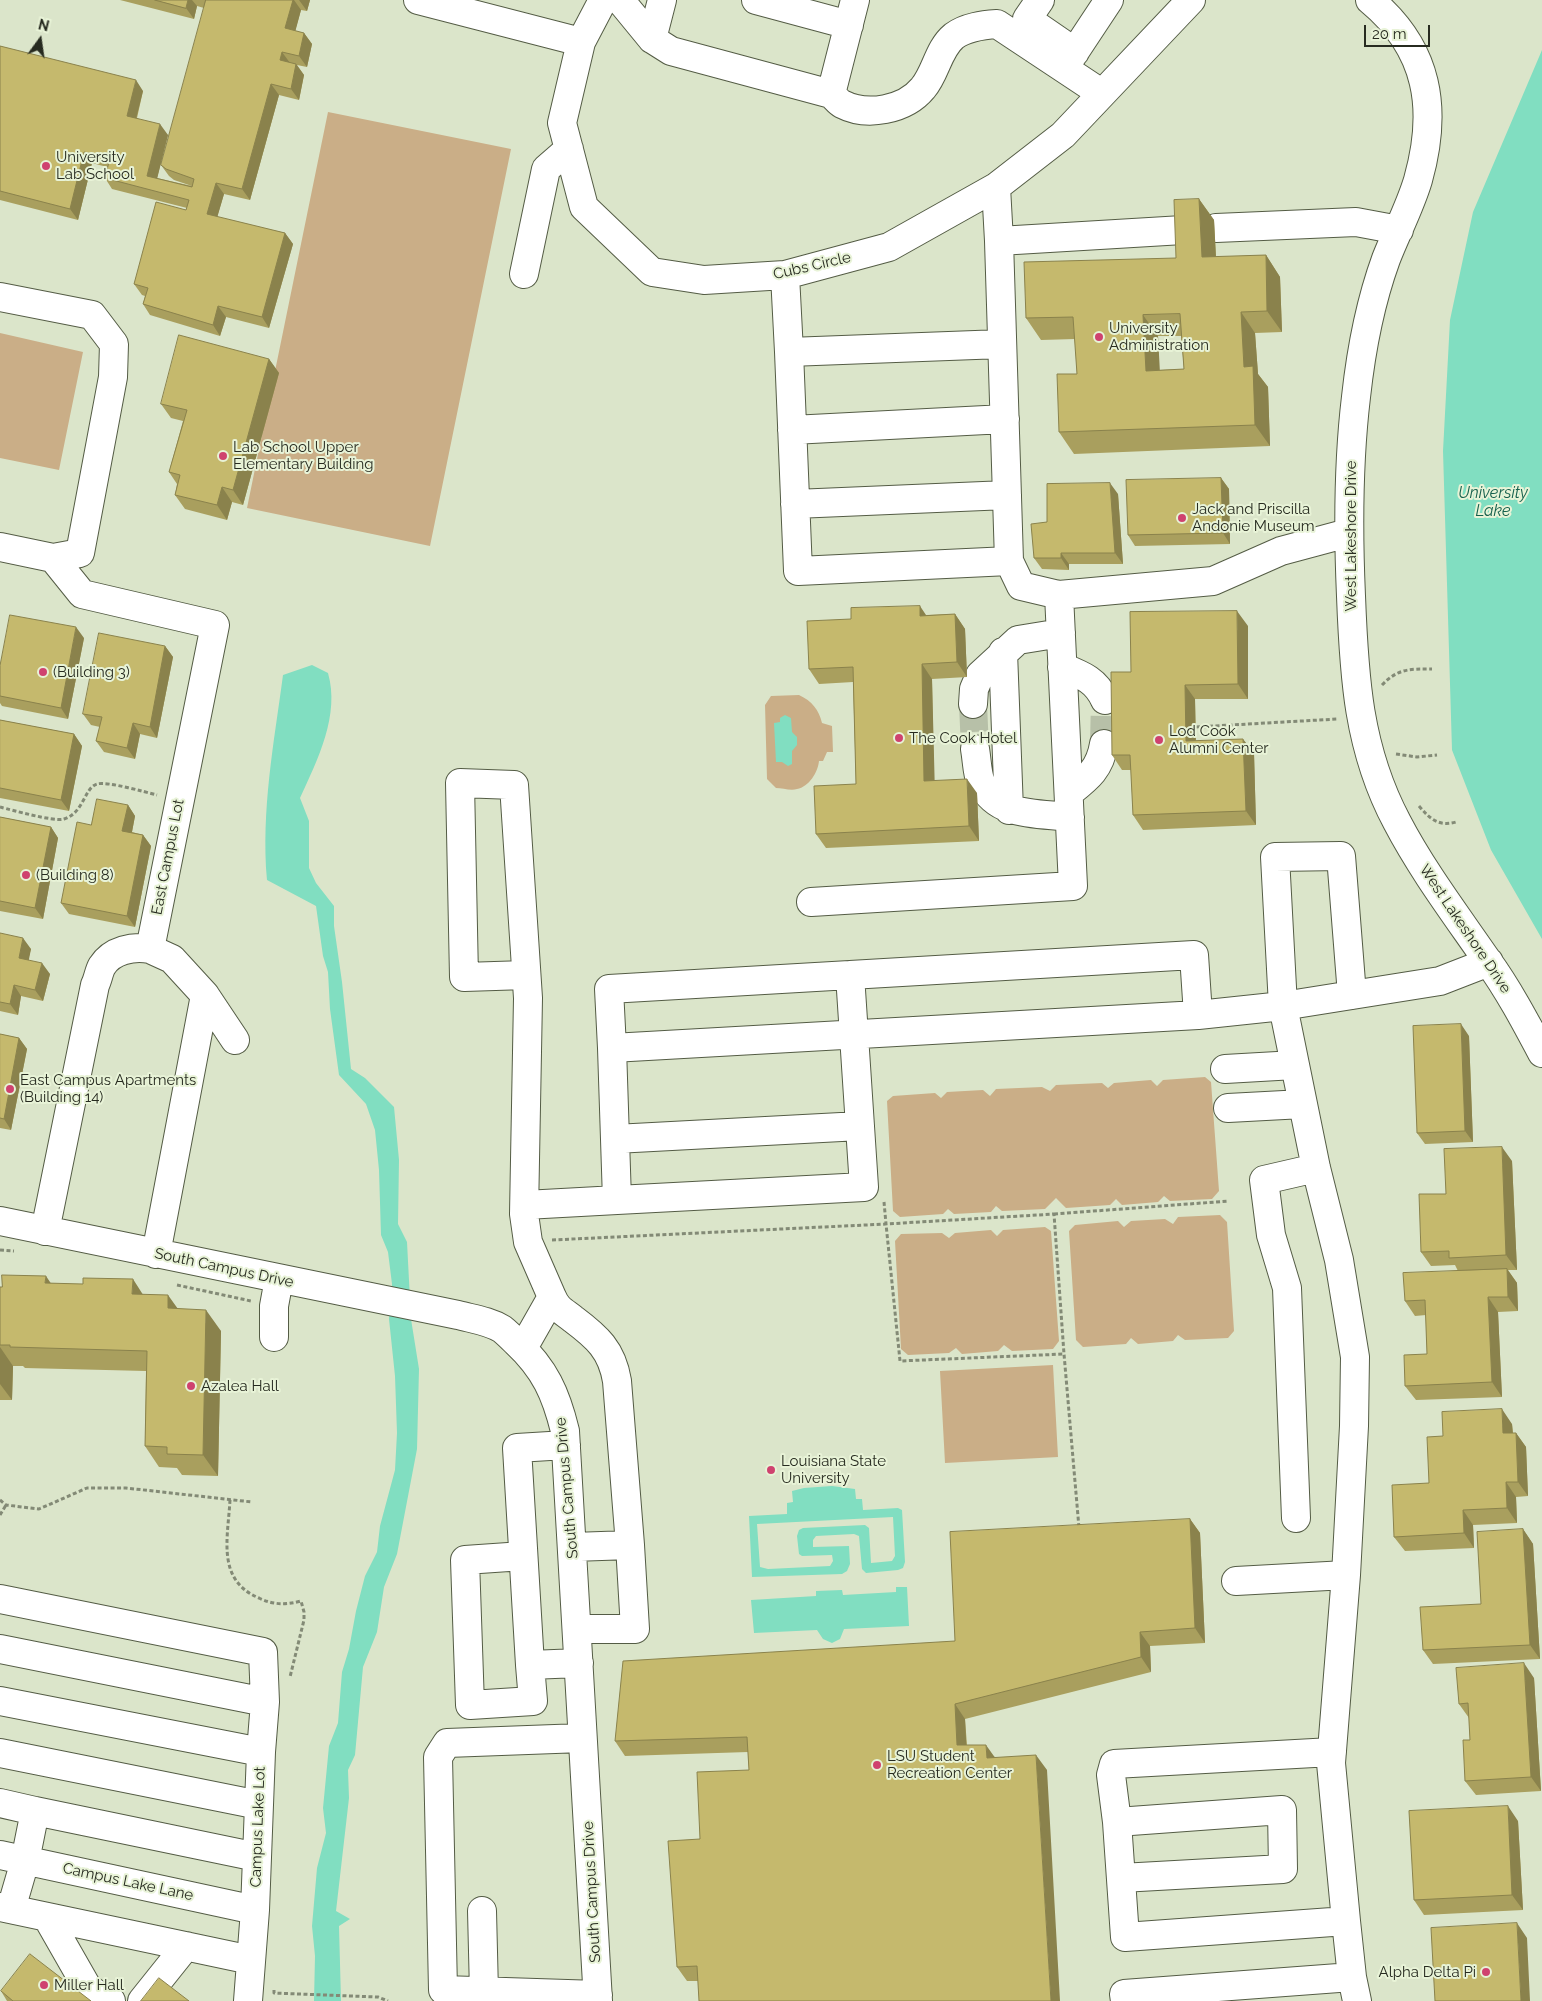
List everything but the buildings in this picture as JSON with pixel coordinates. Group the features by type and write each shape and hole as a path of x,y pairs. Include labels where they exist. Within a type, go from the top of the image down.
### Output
{"street":[{"path":"418,0 581,42"},
{"name":"Cubs Circle","path":"603,0 581,42 562,123 584,207 652,272 704,280 785,275 889,247 996,187 1063,135 1190,0"},
{"path":"620,0 652,39 671,51 831,94 841,104 859,110 885,110 912,98 924,88 944,47 954,36 976,26 997,24 1069,60"},
{"path":"652,39 662,0"},
{"path":"756,0 852,12 831,94"},
{"path":"1040,0 1027,19 1101,94"},
{"path":"1069,60 1109,0"},
{"name":"West Lakeshore Drive","path":"1370,0 1398,28 1416,54 1422,72 1427,102 1425,144 1418,180 1386,259 1373,299 1358,380 1352,432 1348,533 1353,664 1358,705 1369,752 1379,783 1396,821 1416,855 1489,962 1522,1015 1542,1053"},
{"path":"524,274 546,169 569,149"},
{"path":"996,187 1009,561 1021,586 1059,595 1213,581 1281,551 1348,533"},
{"path":"1216,228 1356,222 1398,230"},
{"path":"999,241 1183,230"},
{"path":"785,275 798,571 1009,561"},
{"path":"0,297 92,315 114,344 113,377 80,553 53,558 0,546"},
{"path":"789,352 1002,344"},
{"path":"792,430 1005,419"},
{"path":"795,504 1007,495"},
{"name":"East Campus Lot","path":"53,558 82,594 215,626 150,949"},
{"path":"811,902 1073,886 1059,595"},
{"path":"973,704 974,689 980,675 1003,652 1018,640 1060,633"},
{"path":"1003,652 1009,810"},
{"path":"1062,667 1084,676 1099,688 1104,700"},
{"path":"1069,805 1102,759 1104,744"},
{"path":"975,749 981,783 994,802 1009,810 1069,805"},
{"path":"526,975 464,977 460,783 514,785 528,998 525,1205 528,1242 556,1307 599,1339 614,1364 617,1381 635,1629 578,1629"},
{"path":"1125,1998 1355,1989 1346,1921 1331,1763 1346,1575 1354,1426 1355,1357 1339,1260 1316,1168 1283,1006 1275,857 1341,856 1352,995"},
{"path":"45,1231 95,985 102,966 116,953 128,949 150,949 172,959 205,996 235,1040"},
{"path":"617,1200 608,989 1194,955 1198,1015"},
{"path":"612,1048 855,1036 1198,1015 1283,1006 1440,981 1489,962"},
{"path":"525,1205 864,1187 850,975"},
{"path":"156,1254 205,996"},
{"path":"1225,1069 1295,1065"},
{"path":"1228,1108 1303,1104"},
{"path":"614,1139 860,1126"},
{"path":"1296,1518 1287,1288 1271,1236 1264,1180 1316,1168"},
{"name":"South Campus Drive","path":"0,1221 458,1315 490,1324 503,1330 523,1348 546,1377 556,1397 565,1431 598,1998"},
{"path":"274,1337 274,1306 279,1279"},
{"path":"523,1348 552,1297"},
{"path":"523,1556 464,1560 470,1705 533,1701 517,1448 566,1445"},
{"path":"573,1547 630,1545"},
{"path":"1236,1581 1346,1575"},
{"name":"Campus Lake Lot","path":"0,1599 262,1652 265,1702 261,1752 256,1910 248,2001"},
{"path":"0,1649 265,1702"},
{"path":"530,1665 579,1663"},
{"path":"0,1701 261,1752"},
{"path":"582,1738 447,1743 438,1758 443,1990 598,1998"},
{"path":"1332,1752 1114,1764 1111,1775 1117,1822 1124,1937 1346,1921"},
{"path":"0,1753 259,1805"},
{"path":"0,1803 257,1857"},
{"path":"1117,1822 1282,1810 1283,1869 1121,1878"},
{"path":"35,1811 13,1858 5,1908 251,1960"},
{"name":"Campus Lake Lane","path":"13,1858 256,1910"},
{"path":"482,1911 484,1992"},
{"path":"47,1917 87,1987 103,1999 110,2001"},
{"path":"142,2001 186,1946"}],"path":[{"path":"1379,690 1393,674 1406,670 1432,669"},
{"path":"1196,727 1345,718"},
{"path":"1392,751 1397,755 1417,757 1437,755"},
{"path":"0,807 59,820 65,819 83,804 89,789 97,784 116,786 180,800"},
{"path":"1417,805 1436,822 1447,825 1456,822"},
{"path":"551,1240 886,1224 1230,1201"},
{"path":"1054,1214 1079,1532"},
{"path":"886,1224 900,1361 1064,1354"},
{"path":"0,1500 6,1505 39,1510 87,1488 126,1488 252,1502"},
{"path":"230,1500 227,1540 228,1564 233,1578 249,1594 265,1601 289,1604 301,1601 304,1620 297,1648"},
{"path":"0,1515 6,1505"},
{"path":"274,1993 378,1997 388,2001"}],"shaded area":[{"path":"328,112 511,149 430,546 247,508"},
{"path":"0,333 83,352 59,470 0,458"},
{"path":"799,695 814,706 822,723 832,726 833,752 827,752 823,761 819,761 815,774 801,788 789,790 776,788 767,779 765,705 771,696"},
{"path":"1205,1077 1211,1082 1219,1191 1212,1199 1170,1201 1164,1196 1158,1202 1122,1205 1116,1199 1110,1205 1066,1208 1056,1198 1045,1209 1002,1211 996,1206 991,1212 954,1214 948,1209 943,1214 900,1217 893,1211 887,1101 893,1096 935,1093 941,1098 947,1092 983,1090 990,1096 996,1089 1042,1087 1050,1091 1056,1085 1102,1083 1108,1088 1114,1083 1151,1080 1157,1086 1163,1080"},
{"path":"1220,1215 1227,1222 1234,1331 1228,1338 1185,1340 1178,1335 1173,1341 1138,1344 1131,1338 1126,1344 1083,1347 1076,1340 1069,1231 1075,1225 1118,1221 1124,1227 1131,1221 1165,1219 1173,1224 1178,1217"},
{"path":"1045,1227 1051,1231 1059,1341 1053,1349 1012,1351 1004,1345 998,1351 962,1354 956,1348 949,1353 908,1355 901,1349 895,1241 901,1234 942,1233 949,1238 955,1233 991,1230 997,1236 1003,1230"},
{"path":"1053,1365 1058,1457 945,1463 940,1371"}],"water":[{"name":"University Lake","path":"1542,50 1542,939 1491,850 1452,750 1443,451 1450,320 1473,212"},
{"path":"312,665 328,673 331,705 329,721 320,752 300,798 309,821 309,868 316,883 334,906 334,926 351,1069 365,1078 394,1107 399,1160 398,1224 407,1242 411,1319 419,1369 417,1449 397,1554 384,1587 377,1632 363,1667 355,1755 348,1770 349,1798 336,1911 350,1919 339,1926 341,2001 314,2001 315,1956 312,1926 317,1868 326,1833 323,1808 329,1746 338,1723 342,1672 349,1649 356,1611 365,1576 377,1552 380,1526 395,1470 397,1433 395,1376 389,1319 392,1284 388,1252 381,1235 379,1170 375,1130 366,1104 339,1075 330,1009 328,972 323,956 316,906 267,880 267,802 283,675"},
{"path":"785,715 791,718 792,732 797,737 797,745 792,751 792,764 788,766 782,762 776,762 774,723 780,722 780,718"},
{"path":"832,1486 855,1489 856,1499 862,1499 863,1510 898,1508 902,1510 905,1562 903,1568 866,1573 862,1569 859,1536 854,1534 816,1536 813,1540 813,1547 849,1546 850,1564 847,1571 842,1574 752,1577 749,1516 787,1514 787,1503 793,1502 792,1491","holes":["893,1517 895,1556 892,1561 871,1563 869,1528 865,1525 803,1528 799,1530 797,1536 799,1554 802,1556 832,1555 833,1561 830,1566 768,1569 760,1567 757,1524"]},
{"path":"896,1587 907,1587 909,1626 844,1629 840,1639 832,1643 823,1639 817,1630 754,1633 751,1600 816,1596 816,1591 842,1590 843,1595 896,1592"}],"tunnel":[{"path":"1104,744 1105,700"},
{"path":"973,704 975,749"}],"place":[{"name":"University Lab School","path":"46,166"},
{"name":"University Administration","path":"1099,337"},
{"name":"Lab School Upper Elementary Building","path":"223,456"},
{"name":"Jack and Priscilla Andonie Museum","path":"1182,518"},
{"name":"(Building 3)","path":"43,672"},
{"name":"The Cook Hotel","path":"899,738"},
{"name":"Lod Cook Alumni Center","path":"1159,740"},
{"name":"(Building 8)","path":"26,875"},
{"name":"East Campus Apartments (Building 14)","path":"10,1089"},
{"name":"Azalea Hall","path":"191,1386"},
{"name":"Louisiana State University","path":"771,1470"},
{"name":"LSU Student Recreation Center","path":"877,1765"},
{"name":"Alpha Delta Pi","path":"1486,1972"},
{"name":"Miller Hall","path":"44,1985"}]}
